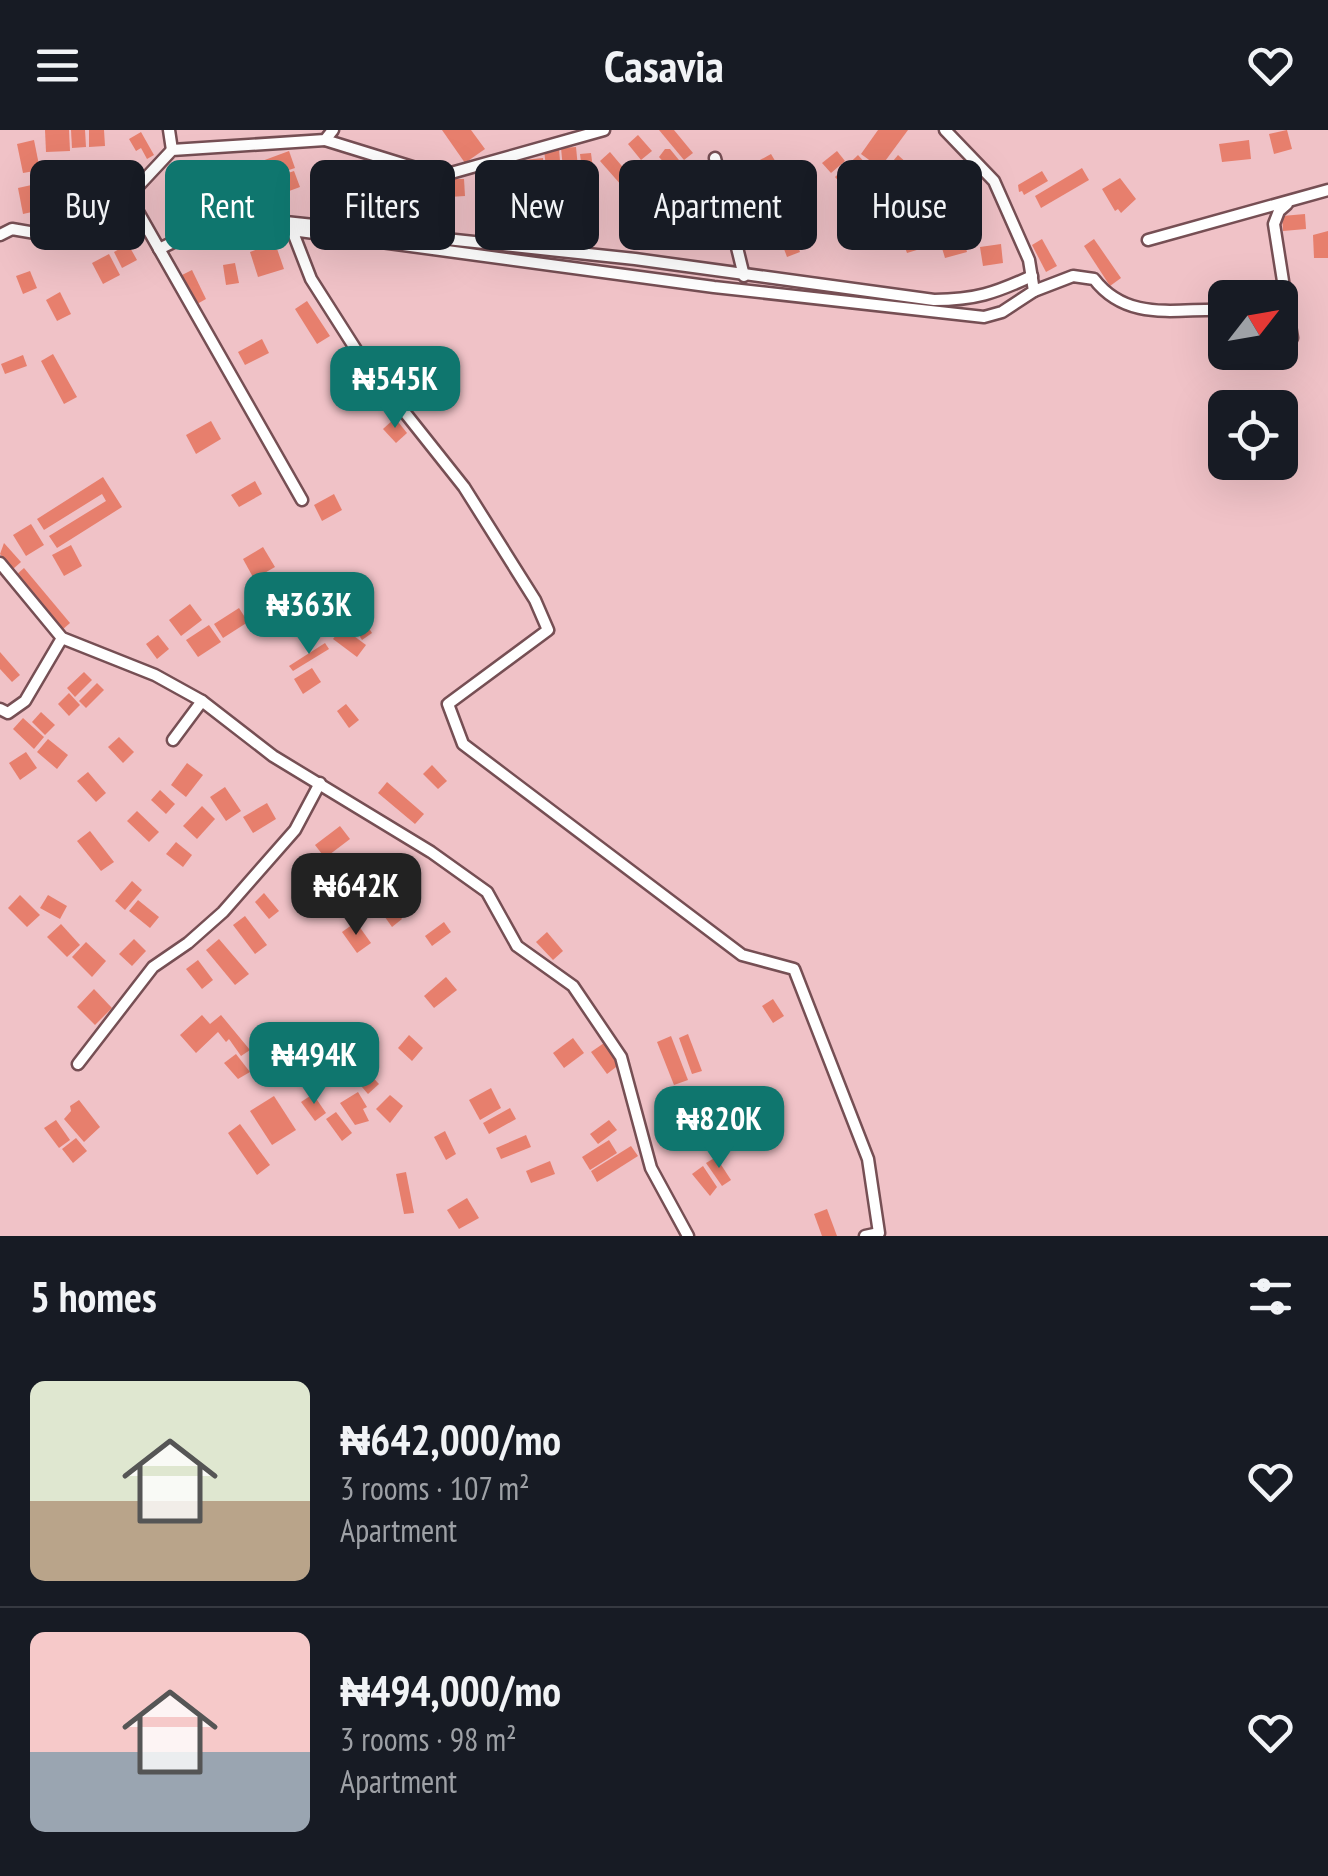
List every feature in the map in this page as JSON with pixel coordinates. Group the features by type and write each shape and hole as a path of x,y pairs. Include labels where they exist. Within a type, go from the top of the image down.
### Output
{"street":[{"path":"169,130 172,150"},
{"path":"145,179 172,150 329,135 422,170 451,173 604,130"},
{"path":"946,130 994,181 1028,260 1034,291"},
{"path":"715,158 744,276"},
{"path":"1148,240 1328,190"},
{"path":"1283,280 1274,224 1279,211 1293,199"},
{"path":"159,250 214,223 276,221 635,258 744,276 951,300 992,295 1032,276"},
{"path":"145,225 302,500"},
{"path":"0,235 12,229 30,232"},
{"path":"866,1236 880,1232 868,1159 794,969 742,955 463,744 448,704 548,630 535,600 464,486 360,356 311,279 292,230 948,315 984,318 1002,312 1034,291 1073,276 1094,278 1107,296 1136,307 1176,313 1208,311"},
{"path":"0,563 62,638 155,676 202,701 272,756 431,852 487,892 517,946 573,986 621,1057 652,1168 688,1236"},
{"path":"0,710 8,713 25,701 62,638"},
{"path":"173,740 202,701"},
{"path":"78,1064 153,967 223,912 295,830 320,783"}],"building":[{"path":"45,130 69,130 70,151 46,152"},
{"path":"71,130 85,130 86,147 72,148"},
{"path":"89,130 104,130 105,146 89,147"},
{"path":"442,130 471,130 485,149 465,163"},
{"path":"659,130 674,130 693,153 684,160"},
{"path":"878,130 908,130 886,160 869,160 861,154"},
{"path":"1287,130 1292,149 1274,154 1269,134"},
{"path":"141,132 154,155 147,159 129,139"},
{"path":"638,135 652,151 641,160 628,144"},
{"path":"34,140 38,160 30,160 30,172 23,173 17,144"},
{"path":"1249,140 1251,159 1222,162 1219,144"},
{"path":"576,147 577,160 562,160 561,148"},
{"path":"559,149 560,160 545,160 544,150"},
{"path":"670,149 679,160 662,160 659,157"},
{"path":"289,151 295,168 290,170 290,160 265,160"},
{"path":"837,151 844,160 837,160 837,168 831,173 822,163"},
{"path":"610,152 619,163 619,183 600,161"},
{"path":"591,153 592,160 581,160 580,154"},
{"path":"1082,168 1089,180 1041,208 1035,196"},
{"path":"294,171 300,187 290,191 290,172"},
{"path":"1042,171 1048,181 1024,195 1019,192 1018,185"},
{"path":"1120,178 1136,199 1121,213 1115,211 1102,189"},
{"path":"455,179 464,179 465,196 455,197"},
{"path":"30,185 30,212 23,214 18,188"},
{"path":"1305,214 1306,229 1283,231 1282,216"},
{"path":"1328,231 1328,258 1314,258 1313,235"},
{"path":"1042,239 1057,266 1046,272 1032,245"},
{"path":"1094,239 1121,278 1110,286 1084,246"},
{"path":"1001,244 1003,263 983,266 982,247"},
{"path":"131,250 137,260 122,268 114,252"},
{"path":"277,250 284,269 258,277 250,252"},
{"path":"784,250 799,250 800,252 787,257"},
{"path":"943,250 966,250 967,252 945,258"},
{"path":"109,254 120,275 103,284 92,263"},
{"path":"235,263 239,283 226,285 223,265"},
{"path":"192,270 206,299 197,304 182,275"},
{"path":"30,271 37,288 23,294 16,276"},
{"path":"60,292 71,314 57,321 46,300"},
{"path":"307,301 330,336 317,344 295,309"},
{"path":"262,339 269,353 245,365 238,352"},
{"path":"53,354 77,397 64,404 41,361"},
{"path":"23,355 27,366 5,374 1,364"},
{"path":"395,418 407,433 396,443 383,429"},
{"path":"211,421 221,439 196,454 186,435"},
{"path":"103,477 122,507 57,548 49,536 106,501 102,494 44,530 37,519"},
{"path":"255,481 262,494 239,507 231,495"},
{"path":"334,494 342,510 322,521 314,505"},
{"path":"31,524 44,545 26,556 13,535"},
{"path":"4,543 21,562 13,569 0,554"},
{"path":"71,545 82,566 64,576 52,555"},
{"path":"263,547 275,567 254,579 243,559"},
{"path":"24,568 70,623 62,630 16,575"},
{"path":"315,581 324,597 305,609 296,592"},
{"path":"190,604 202,620 181,636 169,620"},
{"path":"239,608 248,622 223,638 214,624"},
{"path":"361,616 372,633 362,640 351,622"},
{"path":"209,625 221,642 198,657 186,640"},
{"path":"342,627 366,645 357,657 333,639"},
{"path":"158,635 169,649 157,659 146,644"},
{"path":"325,643 329,649 293,671 289,666"},
{"path":"0,652 20,675 12,682 0,669"},
{"path":"312,668 321,682 303,694 294,679"},
{"path":"84,672 92,680 75,697 67,688"},
{"path":"97,683 104,690 86,708 79,701"},
{"path":"69,693 80,705 69,716 58,704"},
{"path":"346,704 359,720 349,728 337,711"},
{"path":"41,712 55,725 45,735 32,722"},
{"path":"23,718 44,737 34,749 13,729"},
{"path":"119,737 134,752 123,763 108,747"},
{"path":"48,739 68,755 57,769 37,752"},
{"path":"26,752 37,768 20,780 9,763"},
{"path":"187,763 203,775 186,797 171,785"},
{"path":"432,765 447,781 438,789 423,774"},
{"path":"88,772 106,793 96,802 77,781"},
{"path":"387,782 424,814 415,824 378,793"},
{"path":"225,787 241,811 226,821 210,797"},
{"path":"160,790 175,804 166,814 151,800"},
{"path":"267,803 276,819 253,833 243,817"},
{"path":"202,806 215,819 197,839 183,826"},
{"path":"137,811 159,832 149,842 127,821"},
{"path":"340,826 350,839 325,858 315,845"},
{"path":"90,831 114,862 101,871 77,841"},
{"path":"176,842 192,855 183,867 166,854"},
{"path":"319,880 330,897 305,913 294,897"},
{"path":"132,881 142,890 125,910 115,901"},
{"path":"264,893 279,911 269,919 255,902"},
{"path":"20,895 40,915 27,927 8,908"},
{"path":"48,895 67,906 60,919 40,908"},
{"path":"385,896 402,919 392,927 375,903"},
{"path":"138,900 159,917 150,928 129,911"},
{"path":"245,916 267,945 255,954 233,925"},
{"path":"356,922 371,943 357,953 342,932"},
{"path":"444,922 451,932 432,946 425,936"},
{"path":"61,924 80,945 67,957 47,937"},
{"path":"547,932 563,951 553,960 536,942"},
{"path":"134,939 146,951 132,966 119,954"},
{"path":"219,939 249,974 235,985 206,950"},
{"path":"86,942 106,961 92,977 72,957"},
{"path":"198,960 213,980 202,989 186,969"},
{"path":"446,977 457,990 434,1008 424,996"},
{"path":"94,989 112,1008 95,1025 77,1007"},
{"path":"773,999 784,1016 773,1023 762,1006"},
{"path":"202,1015 210,1024 221,1015 250,1050 241,1056 229,1039 226,1042 218,1032 196,1053 180,1035"},
{"path":"688,1034 702,1071 692,1074 679,1038"},
{"path":"409,1035 423,1048 412,1061 398,1048"},
{"path":"671,1036 688,1080 674,1085 657,1042"},
{"path":"573,1038 584,1053 564,1068 553,1053"},
{"path":"345,1039 364,1061 354,1070 334,1048"},
{"path":"604,1043 620,1064 607,1074 591,1052"},
{"path":"236,1054 250,1072 238,1079 224,1063"},
{"path":"366,1070 379,1084 368,1094 355,1079"},
{"path":"491,1088 501,1108 480,1120 469,1100"},
{"path":"358,1092 367,1107 363,1109 369,1121 355,1125 340,1103"},
{"path":"313,1094 326,1113 315,1121 301,1102"},
{"path":"390,1095 403,1106 390,1123 376,1109"},
{"path":"274,1096 296,1130 272,1145 250,1111"},
{"path":"79,1100 100,1127 84,1142 64,1119 71,1111 70,1106"},
{"path":"510,1108 516,1119 489,1134 483,1123"},
{"path":"336,1112 352,1133 342,1141 326,1119"},
{"path":"56,1120 70,1140 59,1148 44,1128"},
{"path":"609,1120 617,1130 598,1144 590,1134"},
{"path":"240,1124 270,1165 257,1175 228,1133"},
{"path":"445,1131 456,1154 446,1160 434,1137"},
{"path":"526,1135 531,1147 501,1159 496,1148"},
{"path":"76,1138 87,1151 73,1163 62,1149"},
{"path":"609,1140 617,1153 590,1170 582,1157"},
{"path":"631,1146 638,1156 597,1182 591,1171"},
{"path":"716,1157 731,1180 722,1186 706,1163"},
{"path":"550,1161 555,1174 531,1183 526,1171"},
{"path":"703,1166 717,1187 710,1196 692,1174"},
{"path":"406,1172 414,1213 404,1214 396,1174"},
{"path":"467,1198 479,1218 459,1229 447,1210"},
{"path":"827,1209 837,1236 822,1236 814,1214"}]}
